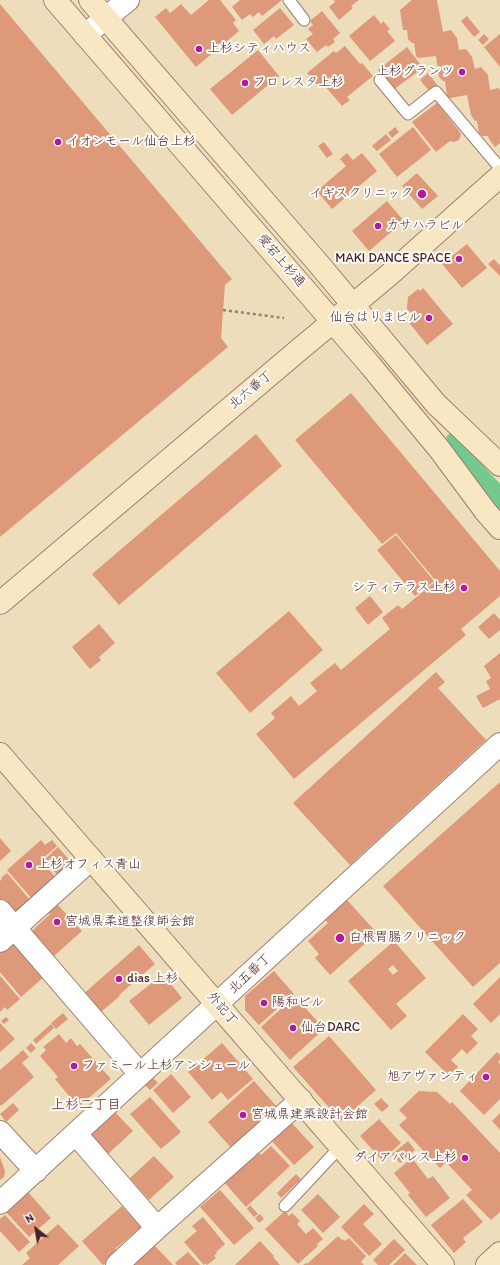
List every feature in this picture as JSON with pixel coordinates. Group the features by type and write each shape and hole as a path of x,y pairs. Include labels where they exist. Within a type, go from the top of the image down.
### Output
{"street":[{"name":"愛宕上杉通","path":"55,0 333,321 440,450 486,512 500,528"},
{"name":"愛宕上杉通","path":"90,0 353,304 436,404 500,465"},
{"path":"85,35 128,0"},
{"name":"北六番丁","path":"0,603 389,275 500,176"},
{"name":"北五番丁","path":"0,1203 500,744"},
{"name":"外記丁","path":"0,754 443,1265"},
{"path":"7,934 91,859"},
{"path":"0,911 7,934 140,1074"},
{"path":"118,1265 157,1228 301,1100"},
{"path":"0,1132 36,1171"},
{"path":"76,1134 157,1228"},
{"path":"487,1265 500,1253"}],"lane":[{"path":"289,0 304,20"},
{"path":"380,80 408,114 436,92 500,168"},
{"path":"286,1206 340,1147"}],"path":[{"path":"223,310 284,318"}],"green space":[{"path":"450,433 467,448 500,484 500,518 456,457 446,437"}],"building":[{"name":"上杉シティハウス","path":"209,0 220,0 236,20 233,23 239,31 196,67 155,17 166,8 170,13 181,4 191,15"},
{"path":"240,0 282,0 262,16 259,12 253,17 250,14 242,20 232,7"},
{"path":"334,0 359,0 351,6 353,8 339,20 329,7 335,2"},
{"name":"上杉グランツ","path":"412,0 437,0 443,32 451,30 457,38 459,50 466,49 472,57 475,69 481,67 488,75 490,90 498,88 500,90 500,143 495,147 488,136 482,136 479,133 477,121 475,121 471,115 467,95 450,98 447,96 445,81 439,77 436,56 418,58 416,56 414,43 408,39 407,30 403,30 400,10"},
{"name":"イオンモール仙台上杉","path":"0,4 232,279 225,285 221,338 228,347 0,537"},
{"path":"280,8 294,25 276,39 274,36 264,44 253,30"},
{"path":"322,11 340,33 333,39 335,42 328,47 326,45 317,52 306,39 313,34 308,29 313,25 310,21"},
{"path":"374,15 381,24 383,21 390,29 387,31 395,41 370,61 349,36"},
{"path":"467,16 480,32 474,37 461,21"},
{"path":"484,34 489,39 483,45 478,40"},
{"path":"500,34 500,67 484,47"},
{"path":"345,46 360,64 362,63 373,76 347,97 350,100 342,106 323,84 319,87 307,73 334,51 336,53"},
{"path":"407,47 423,68 393,90 378,70"},
{"name":"フロレスタ上杉","path":"258,50 279,76 232,115 210,89"},
{"path":"428,73 438,86 430,92 420,80"},
{"path":"437,103 461,135 459,140 454,142 450,141 436,152 412,122"},
{"path":"395,127 399,132 392,138 388,133"},
{"path":"413,127 431,150 397,177 379,154"},
{"path":"386,134 391,140 377,151 372,146"},
{"path":"324,142 333,154 327,158 318,146"},
{"path":"347,153 353,160 362,153 377,171 332,209 317,191 346,166 340,159"},
{"name":"イギスクリニック","path":"417,173 438,196 422,209 402,186"},
{"name":"カサハラビル","path":"387,201 404,221 369,251 352,231"},
{"path":"467,244 487,268 462,288 442,264"},
{"path":"494,259 499,265 500,264 500,276 488,264"},
{"name":"仙台はりまビル","path":"423,288 453,324 427,345 407,320 413,315 407,309 408,297 418,289 420,291"},
{"name":"シティテラス上杉","path":"351,393 500,571 500,596 461,629 466,635 294,779 256,734 275,718 271,713 291,696 299,706 317,691 310,683 335,663 341,670 390,629 382,618 398,605 402,609 436,581 396,533 382,544 295,440"},
{"path":"256,434 282,466 119,605 92,574"},
{"path":"396,535 434,581 415,596 377,550"},
{"path":"370,596 383,612 368,625 355,608"},
{"path":"289,611 323,650 250,713 216,673"},
{"path":"494,613 500,620 500,630 489,639 478,627"},
{"path":"99,624 115,643 99,657 101,660 90,669 72,647"},
{"path":"500,653 500,699 483,708 476,696 490,689 486,681 491,678 484,666"},
{"path":"436,672 445,682 438,688 486,740 350,865 293,803"},
{"path":"500,782 500,963 473,987 383,886"},
{"path":"0,838 11,851 0,861"},
{"name":"上杉オフィス青山","path":"41,840 45,845 52,840 57,846 41,860 57,879 33,900 7,870"},
{"path":"58,847 73,864 59,877 44,860"},
{"path":"7,873 31,901 15,916 0,899 0,881 2,879 1,878"},
{"path":"347,900 377,933 330,975 315,958 319,954 308,941 328,923 324,919"},
{"name":"宮城県柔道整復師会館","path":"56,903 82,931 54,956 32,931 50,914 47,911"},
{"path":"13,941 44,977 21,997 0,972 0,952"},
{"path":"394,941 426,978 396,1004 407,1016 391,1030 348,981","holes":["393,965 398,971 393,975 388,969"]},
{"name":"dias 上杉","path":"139,945 155,964 119,995 120,996 101,1012 95,1005 81,996"},
{"name":"陽和ビル","path":"274,971 294,994 259,1025 245,1010 245,996"},
{"path":"163,974 182,998 149,1025 129,1001"},
{"path":"0,976 20,999 7,1010 5,1007 0,1012"},
{"path":"500,977 500,1014 491,1023 473,1004"},
{"name":"仙台DARC","path":"295,996 324,1029 290,1060 261,1027"},
{"path":"63,1013 68,1019 56,1029 51,1023"},
{"path":"463,1014 478,1029 471,1036 478,1043 467,1054 462,1049 451,1060 458,1067 449,1076 425,1052"},
{"path":"6,1017 9,1020 4,1024 1,1021"},
{"path":"0,1023 15,1039 0,1052"},
{"path":"51,1024 54,1028 36,1044 33,1040"},
{"name":"ファミール上杉アンシェール","path":"59,1034 66,1043 71,1038 77,1046 80,1044 111,1079 78,1107 55,1079 58,1077 40,1056 46,1050 43,1047"},
{"path":"329,1036 376,1090 341,1121 293,1067"},
{"path":"31,1043 36,1048 31,1053 26,1048"},
{"path":"222,1043 253,1079 228,1100 221,1092 212,1100 188,1072"},
{"path":"23,1050 29,1057 22,1063 34,1077 1,1106 0,1070"},
{"name":"旭アヴァンティ","path":"497,1052 500,1055 500,1060 498,1062 500,1064 500,1099 484,1115 460,1091"},
{"path":"171,1074 191,1097 173,1113 153,1090"},
{"path":"153,1078 158,1083 150,1090 145,1085"},
{"name":"宮城県建築設計会館","path":"254,1081 278,1108 233,1150 208,1122"},
{"name":"ダイアパレス上杉","path":"419,1091 437,1092 450,1104 452,1102 500,1153 500,1212 491,1220 466,1195 472,1190 446,1162 440,1168 399,1125 407,1118 399,1110"},
{"path":"150,1097 181,1132 161,1149 130,1114"},
{"path":"381,1098 389,1106 382,1112 374,1104"},
{"path":"13,1103 19,1110 6,1122 0,1114"},
{"path":"114,1111 133,1131 108,1154 90,1133"},
{"path":"500,1113 500,1130 492,1121"},
{"path":"288,1119 314,1147 294,1165 268,1137"},
{"path":"379,1119 401,1143 382,1160 360,1136"},
{"path":"408,1141 415,1150 400,1163 392,1154"},
{"path":"271,1146 290,1166 246,1207 224,1182 257,1151 261,1155"},
{"path":"154,1156 174,1177 149,1200 130,1178"},
{"path":"0,1157 5,1171 4,1177 0,1180"},
{"path":"412,1158 428,1179 433,1176 450,1198 426,1217 408,1195 410,1193 394,1173"},
{"path":"296,1174 301,1179 281,1198 277,1193"},
{"path":"220,1190 254,1228 234,1245 200,1207"},
{"path":"28,1192 51,1218 29,1237 6,1212"},
{"path":"318,1194 340,1217 323,1233 301,1210"},
{"path":"463,1199 483,1222 463,1238 466,1242 454,1253 431,1225"},
{"path":"364,1204 374,1214 363,1224 382,1244 369,1256 341,1227"},
{"path":"250,1205 258,1214 254,1217 247,1209"},
{"path":"122,1206 141,1227 115,1249 118,1252 103,1265 82,1241"},
{"path":"285,1211 289,1216 292,1213 300,1221 297,1224 306,1234 313,1228 323,1239 317,1244 318,1246 298,1264 265,1229"},
{"path":"260,1214 264,1219 259,1223 255,1218"},
{"path":"5,1215 30,1242 19,1252 0,1231 0,1219"},
{"path":"203,1217 225,1244 216,1252 217,1253 214,1256 216,1258 207,1265 205,1263 204,1265 184,1242 197,1231 192,1226"},
{"path":"58,1224 79,1246 58,1265 22,1265 30,1258 26,1253"},
{"path":"338,1236 345,1241 349,1238 366,1256 361,1262 364,1265 303,1265 306,1263 307,1264"},
{"path":"394,1239 405,1250 389,1265 378,1265 373,1260"},
{"path":"260,1241 280,1265 235,1265"},
{"path":"154,1245 173,1265 132,1265"},
{"path":"188,1252 200,1265 177,1265 175,1263"},
{"path":"405,1253 417,1265 393,1265"}],"place":[{"name":"上杉シティハウス","path":"199,49"},
{"name":"上杉グランツ","path":"462,72"},
{"name":"フロレスタ上杉","path":"245,83"},
{"name":"イオンモール仙台上杉","path":"58,142"},
{"name":"イギスクリニック","path":"422,194"},
{"name":"カサハラビル","path":"378,226"},
{"name":"MAKI DANCE SPACE","path":"459,259"},
{"name":"仙台はりまビル","path":"429,318"},
{"name":"シティテラス上杉","path":"464,588"},
{"name":"上杉オフィス青山","path":"29,865"},
{"name":"宮城県柔道整復師会館","path":"57,922"},
{"name":"白根胃腸クリニック","path":"340,938"},
{"name":"dias 上杉","path":"119,979"},
{"name":"陽和ビル","path":"264,1003"},
{"name":"仙台DARC","path":"293,1028"},
{"name":"ファミール上杉アンシェール","path":"74,1066"},
{"name":"旭アヴァンティ","path":"486,1077"},
{"name":"宮城県建築設計会館","path":"243,1115"},
{"name":"ダイアパレス上杉","path":"465,1158"}],"district":[{"name":"上杉二丁目","path":"86,1105"}]}
